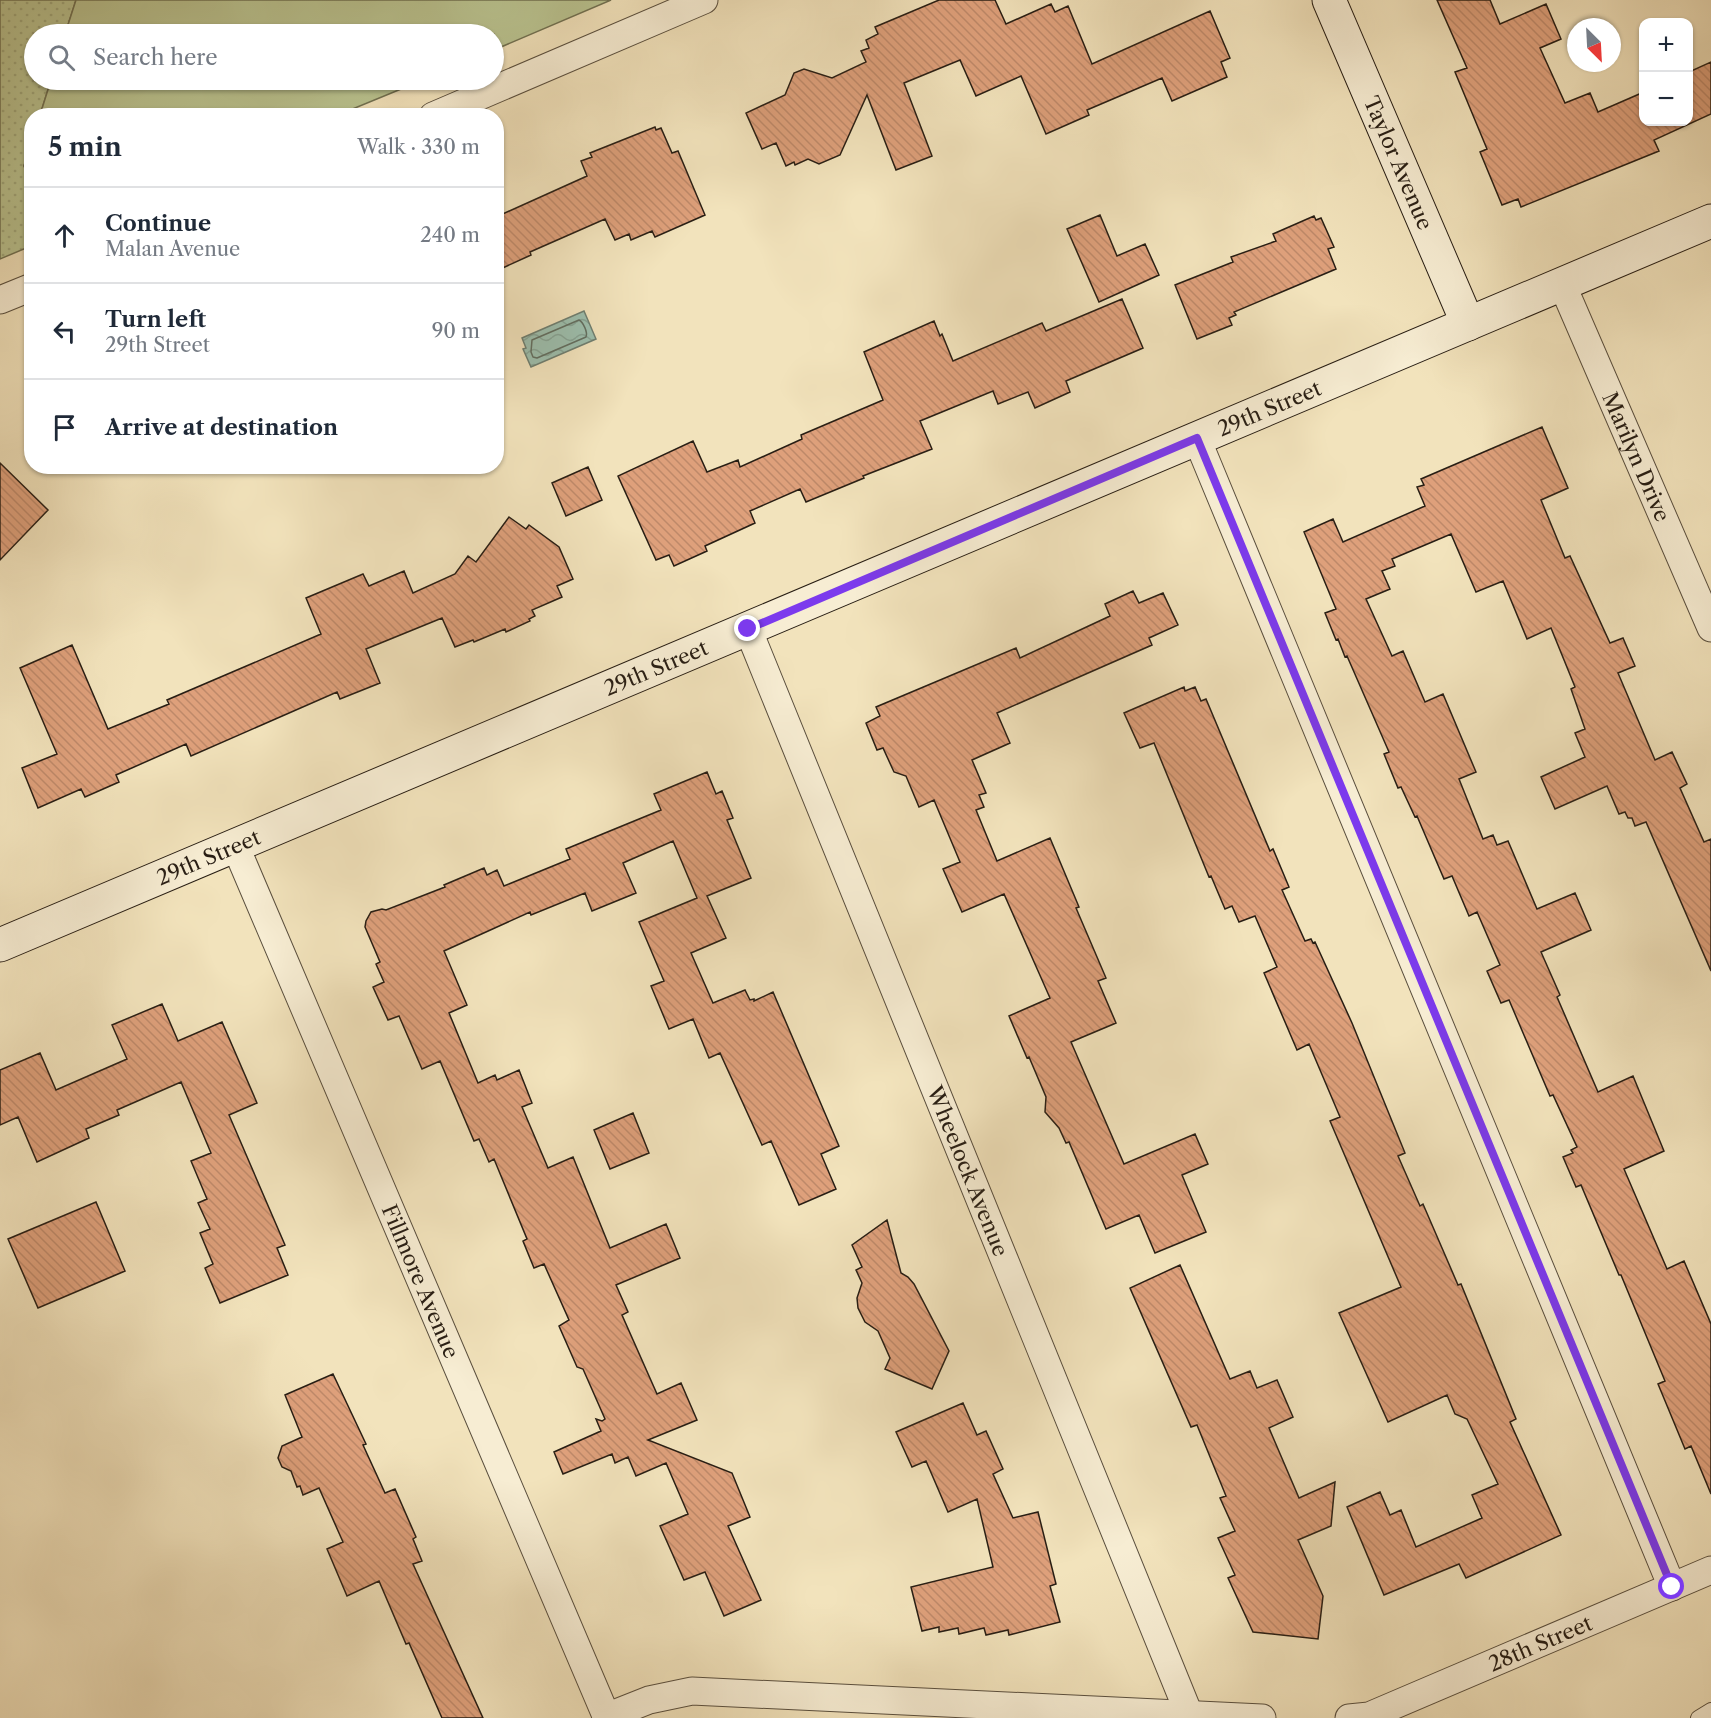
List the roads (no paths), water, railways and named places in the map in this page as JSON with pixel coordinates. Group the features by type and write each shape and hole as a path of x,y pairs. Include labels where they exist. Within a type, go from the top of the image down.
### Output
{"street":[{"path":"504,86 704,0"},
{"name":"Taylor Avenue","path":"1329,0 1468,324"},
{"path":"452,108 494,90"},
{"name":"29th Street","path":"0,945 1711,222"},
{"name":"Marilyn Drive","path":"1562,284 1711,628"},
{"path":"0,300 24,290"},
{"path":"1197,438 1672,1587"},
{"name":"Wheelock Avenue","path":"748,629 1189,1714"},
{"name":"Fillmore Avenue","path":"235,845 607,1717"},
{"name":"28th Street","path":"1359,1717 1711,1570"},
{"path":"607,1717 649,1700 692,1691 1262,1718"}],"lane":[{"path":"1698,1718 1711,1710"}],"water":[{"path":"584,311 596,339 531,367 523,349 526,348 522,338"}]}
